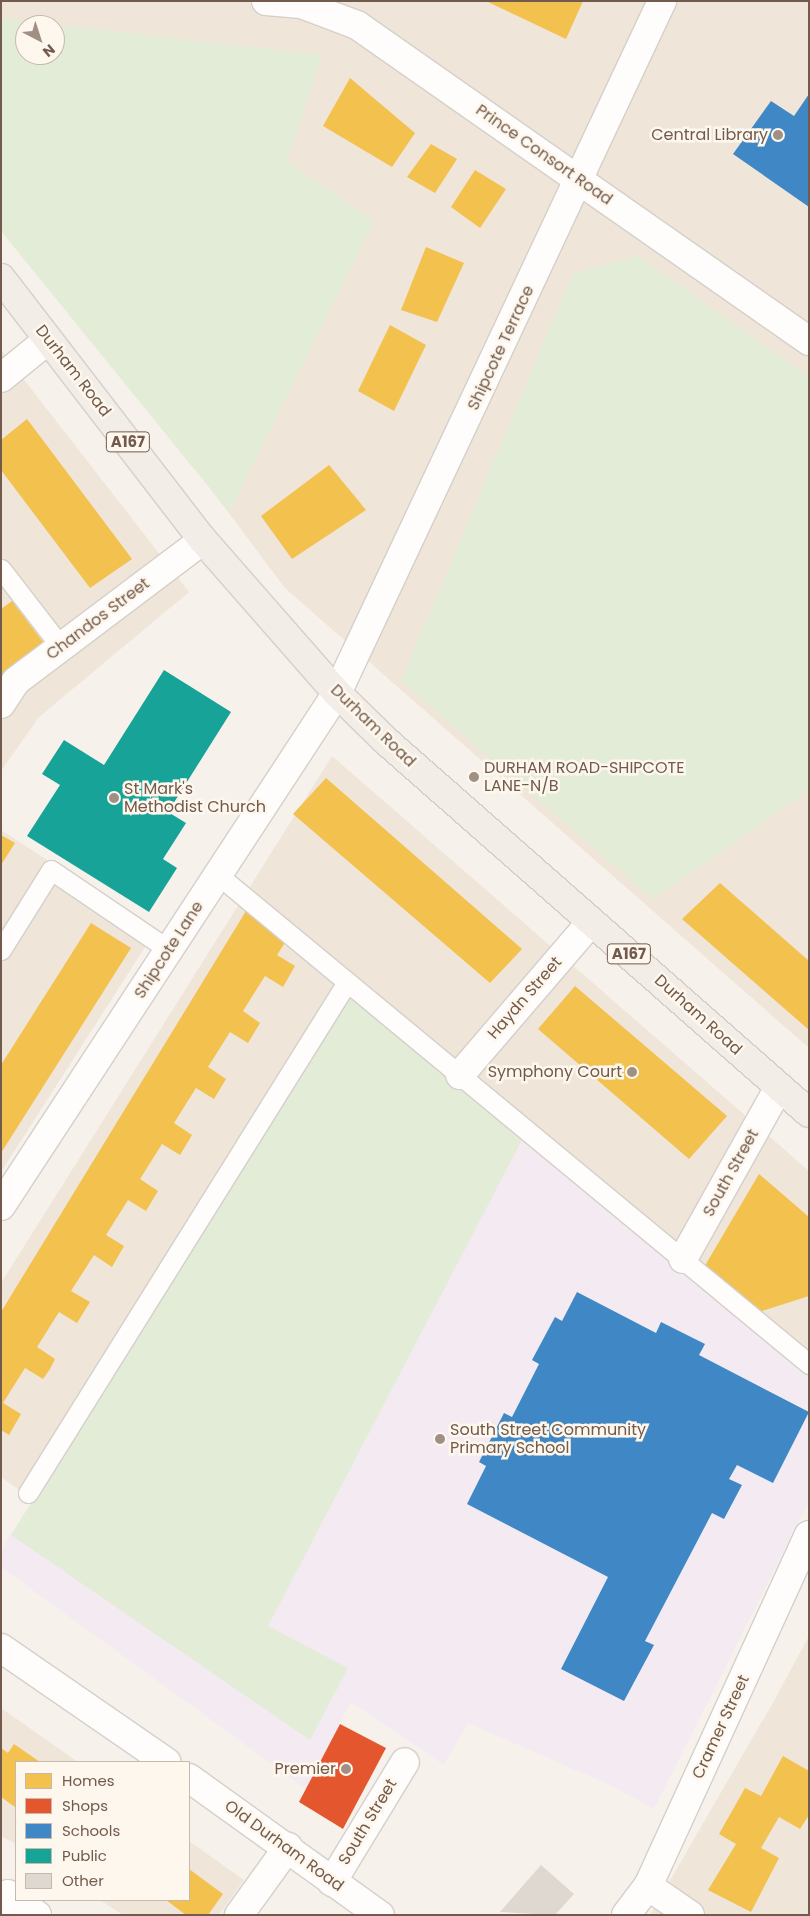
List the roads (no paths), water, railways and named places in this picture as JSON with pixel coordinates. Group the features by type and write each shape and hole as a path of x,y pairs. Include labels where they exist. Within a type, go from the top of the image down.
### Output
{"main road":[{"name":"Durham Road","path":"1,278 203,540 337,693 386,741 809,1113"}],"street":[{"name":"Prince Consort Road","path":"266,1 301,4 357,25 809,341"},
{"name":"Shipcote Terrace","path":"337,693 580,181 662,1"},
{"path":"1,378 48,340"},
{"name":"Chandos Street","path":"1,704 16,681 203,540"},
{"name":"Shipcote Lane","path":"1,1206 337,693"},
{"name":"Haydn Street","path":"460,1075 591,922"},
{"name":"South Street","path":"683,1259 779,1087"},
{"name":"Cramer Street","path":"626,1915 648,1886 809,1535"},
{"path":"1,1648 165,1761"},
{"name":"South Street","path":"332,1882 405,1762"},
{"name":"Old Durham Road","path":"190,1779 288,1847 332,1882 380,1915"},
{"path":"239,1915 288,1847"},
{"path":"648,1886 690,1915"},
{"path":"1,1904 8,1894 15,1899"},
{"path":"18,1901 37,1915"}],"lane":[{"path":"1,569 61,647"},
{"path":"1,950 51,870 169,950"},
{"path":"218,876 809,1364"},
{"path":"28,1493 347,982"}],"place":[{"name":"Central Library","path":"778,135"},
{"name":"DURHAM ROAD-SHIPCOTE LANE-N/B","path":"474,777"},
{"name":"St Mark's Methodist Church","path":"114,798"},
{"name":"Symphony Court","path":"632,1072"},
{"name":"South Street Community Primary School","path":"440,1439"},
{"name":"Premier","path":"346,1769"}]}
